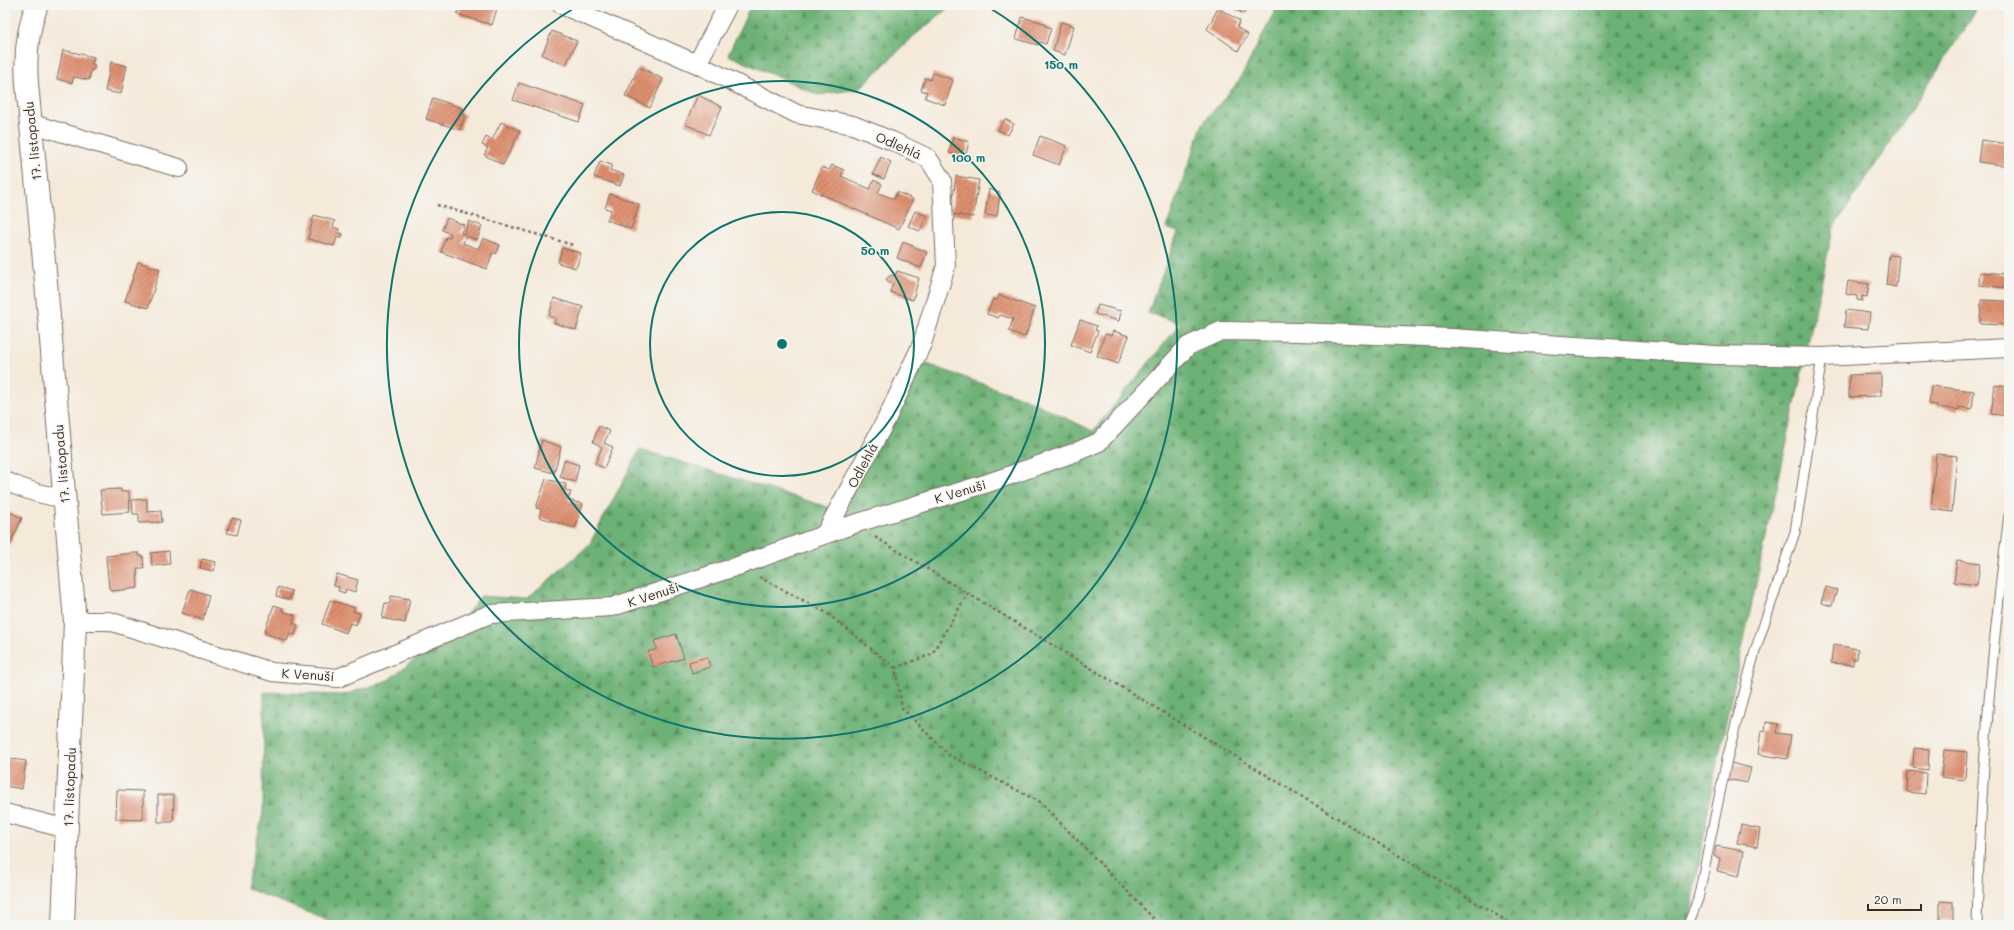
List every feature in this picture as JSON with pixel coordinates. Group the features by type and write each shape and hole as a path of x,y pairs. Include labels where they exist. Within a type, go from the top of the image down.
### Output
{"main road":[{"name":"17. listopadu","path":"37,5 28,34 25,60 75,621 63,925"}],"street":[{"name":"Odlehlá","path":"562,5 697,64 796,114 853,125 898,144 928,158 942,180 946,266 922,344 886,420 824,534"},
{"path":"697,64 728,5"},
{"path":"30,123 179,168"},
{"name":"K Venuši","path":"75,621 109,621 272,672 338,678 490,614 612,607 738,566 824,534 988,483 1076,452 1099,442 1188,346 1221,331 1299,332 1451,338 1716,355 1822,357"},
{"path":"1822,357 2009,348"},
{"path":"5,481 28,492 64,498"},
{"path":"5,813 67,829"}],"lane":[{"path":"1688,925 1698,900 1727,759 1755,651 1795,532 1822,357"},
{"path":"1977,925 1979,833 2000,582 2009,515"}],"path":[{"path":"437,205 573,245"},
{"path":"854,524 1513,925"},
{"path":"738,566 827,613 895,668 902,708 950,756 1040,802 1160,925"},
{"path":"895,668 932,654 968,593"}],"green space":[{"path":"751,5 952,5 914,36 859,89 818,95 728,55"},
{"path":"1278,5 1980,5 1833,229 1712,787 1689,925 339,925 246,888 263,813 264,692 344,695 388,680 456,628 481,596 527,599 589,545 640,449 831,508 913,359 1031,401 1093,431 1181,323 1148,313 1178,232 1166,228 1203,123 1239,81"}],"building":[{"path":"460,5 498,5 492,25 457,14"},
{"path":"1228,5 1249,5 1244,14"},
{"path":"1218,8 1240,21 1237,27 1248,35 1238,51 1207,29"},
{"path":"1022,17 1044,23 1044,25 1051,28 1046,44 1039,42 1038,45 1016,39"},
{"path":"1061,22 1074,26 1065,55 1053,51"},
{"path":"552,31 577,41 566,65 542,55"},
{"path":"63,50 94,57 92,64 95,65 93,70 91,70 89,80 74,77 72,83 57,79"},
{"path":"111,62 127,66 121,94 105,91"},
{"path":"639,67 663,79 650,108 625,96"},
{"path":"933,73 953,80 945,105 925,98 927,92 921,90 925,78 931,80"},
{"path":"519,83 585,105 579,122 513,100"},
{"path":"698,95 722,107 709,135 685,124"},
{"path":"433,98 462,108 460,113 465,115 460,130 426,119"},
{"path":"1005,119 1014,124 1008,135 998,130"},
{"path":"501,122 520,131 503,165 484,155 488,148 482,145 486,137 492,140"},
{"path":"1040,136 1067,146 1059,165 1033,155"},
{"path":"953,137 969,142 965,157 949,153"},
{"path":"1981,140 2009,144 2009,166 1978,162"},
{"path":"881,157 891,162 884,179 873,174"},
{"path":"600,161 612,165 610,170 624,175 620,186 594,177"},
{"path":"832,165 844,170 841,176 870,189 874,180 882,184 878,193 894,199 897,192 913,199 899,229 812,190 822,167 829,170"},
{"path":"956,176 979,180 973,217 951,214"},
{"path":"989,189 1000,193 997,216 985,215"},
{"path":"610,194 639,204 631,229 607,220 611,210 605,208"},
{"path":"915,211 927,216 920,231 908,226"},
{"path":"314,215 335,221 333,227 339,229 338,233 343,234 341,239 337,237 334,246 308,239"},
{"path":"447,218 464,225 461,233 464,234 469,221 482,226 477,240 466,236 463,243 478,249 483,238 500,245 496,254 493,252 487,269 441,252 446,237 450,238 451,234 442,230"},
{"path":"903,242 927,252 921,268 897,258"},
{"path":"562,248 581,253 576,268 558,263"},
{"path":"1889,255 1899,256 1896,287 1886,285"},
{"path":"138,262 160,269 148,308 125,301"},
{"path":"897,271 919,278 913,300 890,292 893,284 888,282 886,279 891,275 895,276"},
{"path":"1980,272 2007,274 2006,288 1979,285"},
{"path":"1848,281 1869,284 1867,297 1862,296 1862,301 1857,300 1857,296 1846,294"},
{"path":"999,295 1035,308 1025,337 1009,331 1013,319 1000,315 998,318 987,314 993,299 997,300"},
{"path":"554,298 583,307 576,330 554,323 556,318 549,316"},
{"path":"1981,300 2007,301 2007,325 1980,324"},
{"path":"1098,305 1121,311 1119,321 1095,314"},
{"path":"1846,310 1870,313 1868,329 1844,327"},
{"path":"1080,320 1097,326 1095,330 1098,331 1090,352 1071,345"},
{"path":"1113,331 1129,336 1118,364 1097,356 1105,334 1111,336"},
{"path":"1881,374 1881,396 1849,397 1849,375"},
{"path":"1995,385 2009,387 2007,416 1991,414"},
{"path":"1931,386 1974,391 1972,409 1959,407 1959,410 1937,407 1937,405 1929,404"},
{"path":"599,426 610,431 604,443 613,447 604,468 595,464 602,447 593,442"},
{"path":"542,440 561,447 554,473 535,468"},
{"path":"1936,454 1957,456 1952,512 1931,509"},
{"path":"564,460 579,465 575,482 560,477"},
{"path":"546,479 566,484 565,490 571,492 568,500 583,504 575,528 539,517 541,509 536,508"},
{"path":"121,489 121,492 129,491 130,512 103,514 100,490"},
{"path":"147,499 147,512 161,511 162,522 139,523 139,514 133,514 132,500"},
{"path":"7,511 22,518 9,546 9,543 5,542 5,515"},
{"path":"232,518 241,520 237,535 227,533"},
{"path":"169,551 170,564 152,566 151,553"},
{"path":"139,553 139,556 143,556 144,568 137,568 138,588 112,591 109,588 106,556"},
{"path":"202,559 216,562 214,571 200,568"},
{"path":"1957,560 1980,563 1977,585 1954,582"},
{"path":"337,574 358,580 355,592 346,589 345,593 338,591 339,587 334,586"},
{"path":"278,587 292,591 290,600 276,596"},
{"path":"1826,587 1837,590 1832,606 1821,603"},
{"path":"190,589 209,595 203,620 182,613"},
{"path":"391,596 410,599 405,623 382,618 385,603 390,604"},
{"path":"330,600 355,608 353,611 360,613 356,625 350,623 346,633 322,624"},
{"path":"274,605 283,608 282,611 295,615 293,623 298,625 295,635 290,633 287,641 264,633"},
{"path":"676,634 684,658 653,667 648,652 657,649 654,641"},
{"path":"1833,645 1858,649 1857,659 1853,659 1853,665 1831,663"},
{"path":"707,657 710,667 692,673 689,662"},
{"path":"1766,722 1778,724 1776,733 1791,735 1787,759 1758,754 1761,730 1765,731"},
{"path":"1914,748 1929,749 1928,770 1913,768"},
{"path":"1944,750 1967,752 1965,780 1941,777"},
{"path":"5,758 26,761 22,789 5,786"},
{"path":"1731,763 1751,768 1747,783 1727,779"},
{"path":"1908,771 1926,773 1925,794 1907,792"},
{"path":"117,790 143,791 143,820 116,819"},
{"path":"158,795 174,795 173,822 158,822"},
{"path":"1741,825 1760,829 1757,847 1737,843"},
{"path":"1716,846 1744,851 1739,876 1717,871 1720,858 1714,856"},
{"path":"1940,901 1953,902 1953,920 1940,920"}]}
